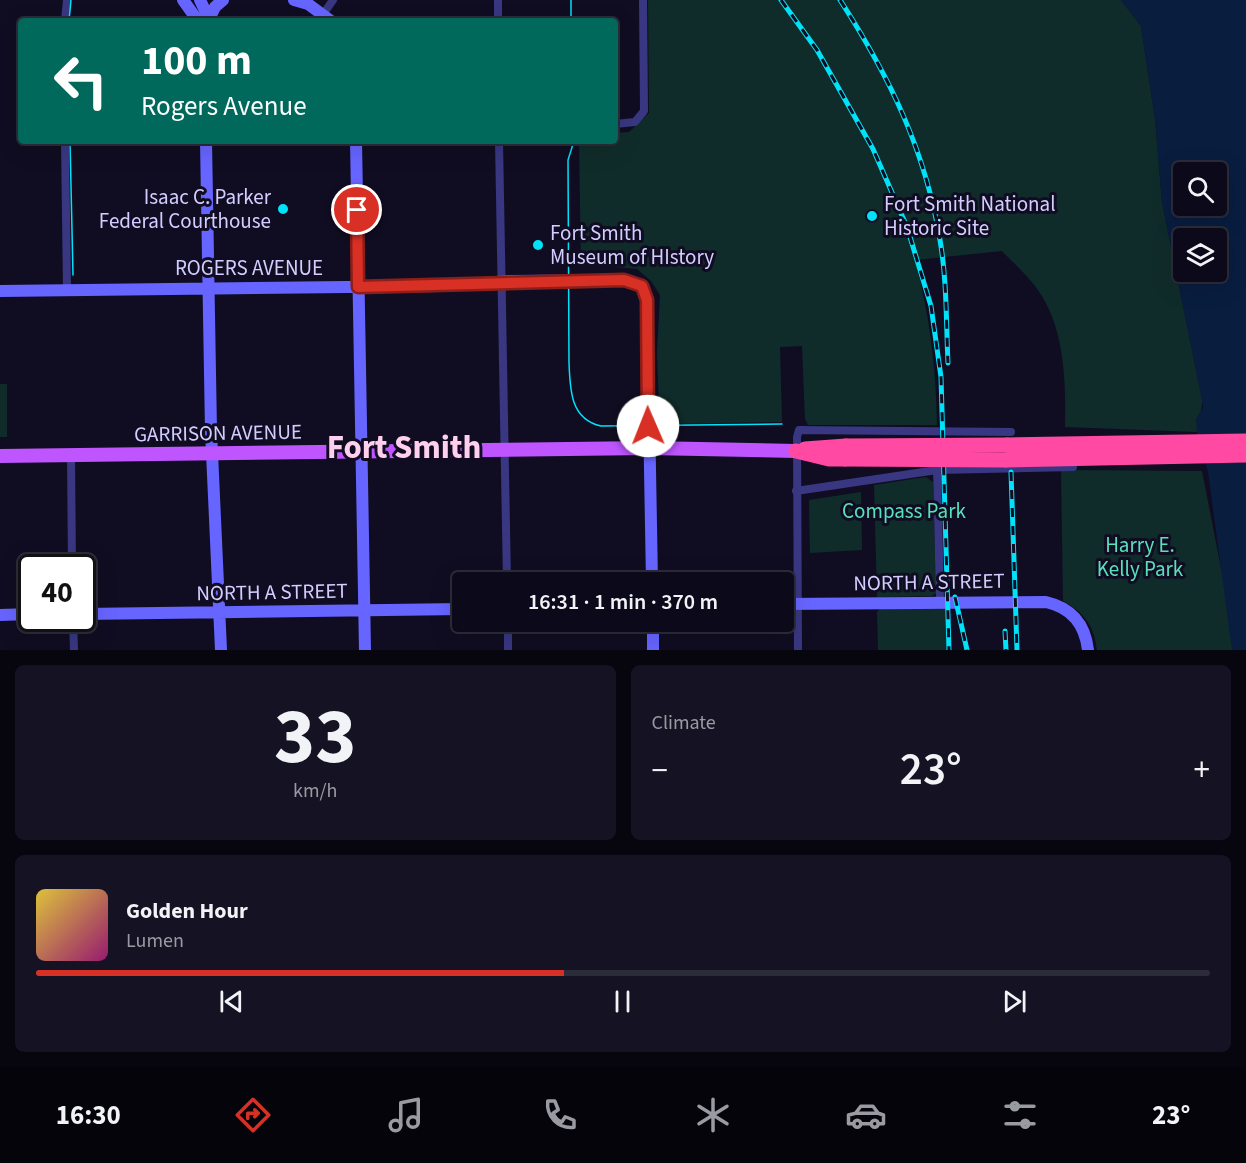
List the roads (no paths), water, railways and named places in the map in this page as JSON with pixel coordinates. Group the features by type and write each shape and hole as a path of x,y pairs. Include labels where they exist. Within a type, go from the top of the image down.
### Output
{"highway":[{"path":"845,453 1246,441"},
{"name":"GARRISON AVENUE","path":"796,451 829,459 845,453"},
{"path":"845,453 1006,460 1246,455"}],"main road":[{"name":"GARRISON AVENUE","path":"0,456 648,448 796,451"}],"street":[{"path":"65,18 67,0"},
{"path":"183,0 204,18"},
{"path":"200,0 205,18"},
{"path":"206,18 209,0"},
{"path":"207,18 223,0"},
{"path":"294,0 328,17 333,0"},
{"path":"498,0 498,18"},
{"path":"618,124 635,122 640,117 646,102 643,0"},
{"path":"65,144 67,290"},
{"path":"206,144 212,453 221,650"},
{"path":"356,144 364,650"},
{"path":"499,144 507,572"},
{"name":"ROGERS AVENUE","path":"0,291 358,287 624,280 642,286 647,300 648,448"},
{"path":"798,650 796,451 799,430 1011,432"},
{"path":"936,432 940,602"},
{"path":"648,448 652,572"},
{"path":"71,455 72,554"},
{"path":"796,491 937,471 1073,467"},
{"name":"NORTH A STREET","path":"794,603 1039,601 1054,604 1073,614 1082,626 1088,650"},
{"name":"NORTH A STREET","path":"96,614 452,609"},
{"path":"0,615 18,614"},
{"path":"73,632 74,650"},
{"path":"508,632 508,650"},
{"path":"653,632 653,650"}],"water":[{"path":"1121,0 1246,0 1246,650 1232,650 1208,472 1197,432 1196,419 1203,407 1202,400 1178,282 1227,282 1227,228 1173,228 1173,256 1162,202 1155,119 1141,26"}],"tram line":[{"path":"69,18 71,0"},
{"path":"571,0 571,18"},
{"path":"70,144 73,275"},
{"path":"573,144 568,160 569,362 571,392 583,417 601,426 782,424"}],"railway":[{"path":"781,0 817,50 873,149 907,227 931,306 941,377 949,650"},
{"path":"840,0 889,85 903,114 925,175 942,255 948,363"},
{"path":"1011,472 1017,650"},
{"path":"955,597 967,650"},
{"path":"1005,631 1006,650"}],"place":[{"name":"Isaac C. Parker Federal Courthouse","path":"283,209"},
{"name":"Fort Smith National Historic Site","path":"872,216"},
{"name":"Fort Smith Museum of HIstory","path":"538,245"}],"district":[{"name":"Fort Smith","path":"404,446"}],"park label":[{"name":"Compass Park","path":"904,511"},
{"name":"Harry E. Kelly Park","path":"1140,557"}]}
